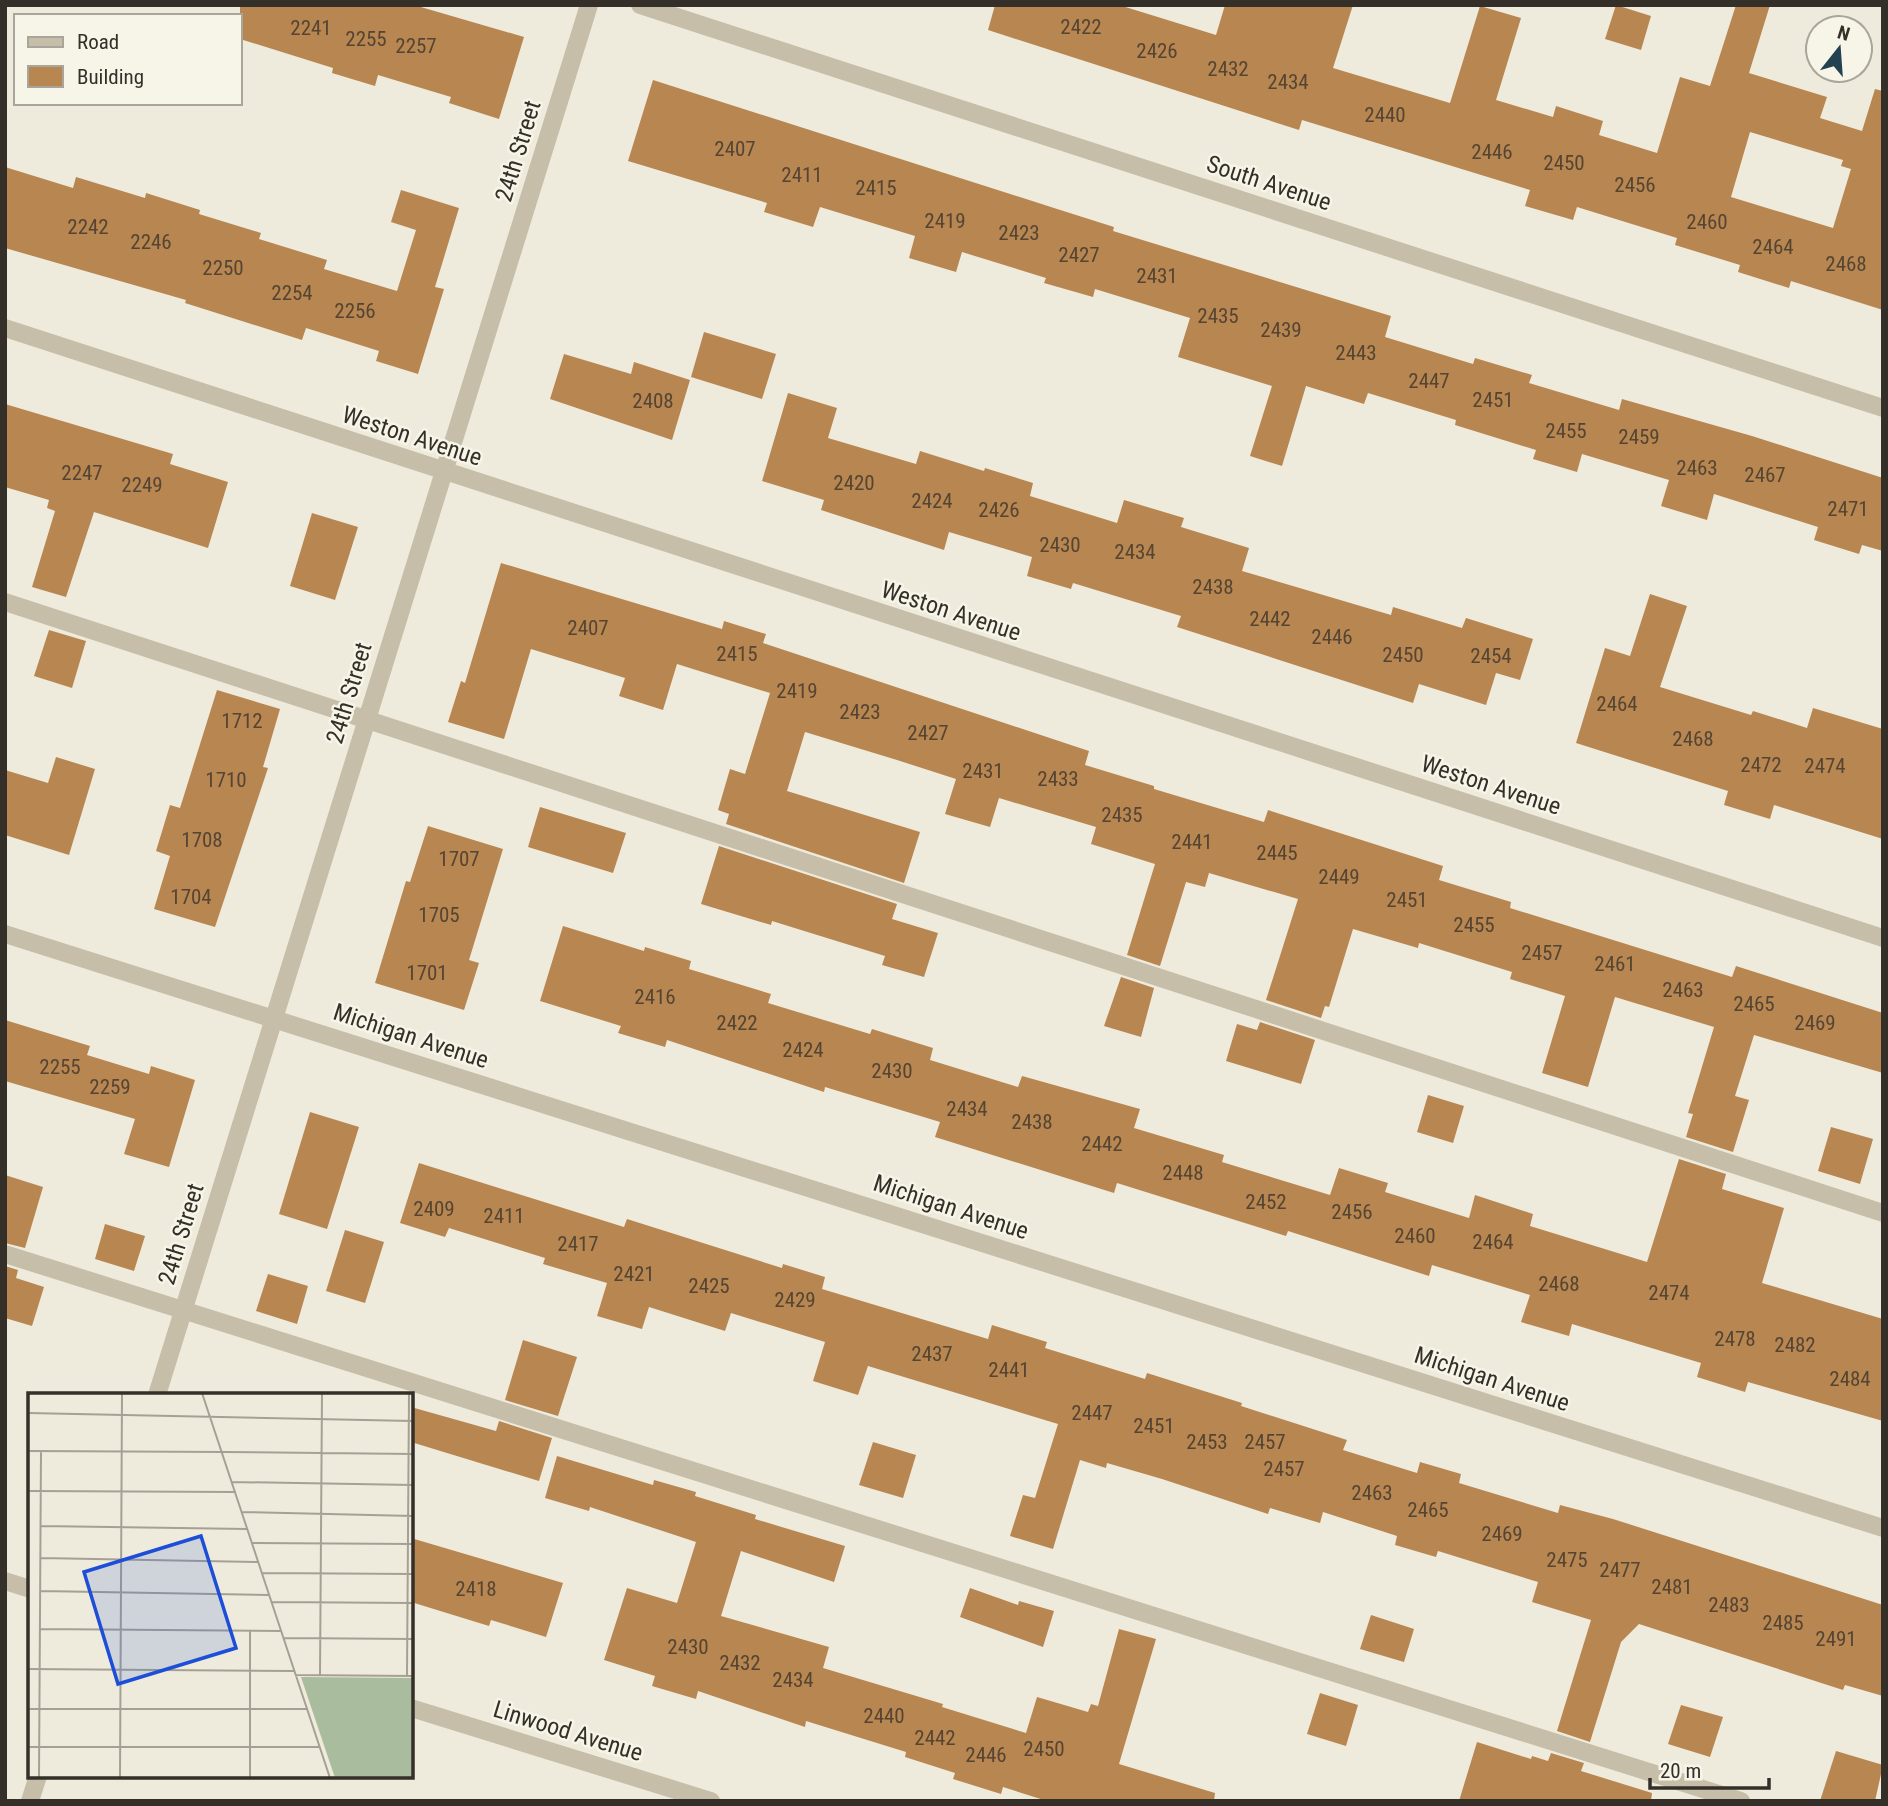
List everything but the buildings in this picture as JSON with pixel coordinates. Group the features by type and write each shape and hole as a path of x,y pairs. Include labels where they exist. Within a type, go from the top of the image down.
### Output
{"street":[{"name":"24th Street","path":"158,1393 589,5"},
{"name":"South Avenue","path":"640,5 1883,408"},
{"name":"Weston Avenue","path":"5,328 1883,937"},
{"path":"5,601 1883,1213"},
{"name":"Michigan Avenue","path":"5,934 1883,1528"},
{"path":"5,1255 1741,1801"},
{"path":"5,1581 28,1588"},
{"name":"Linwood Avenue","path":"413,1709 711,1801"},
{"path":"30,1801 37,1778"}]}
